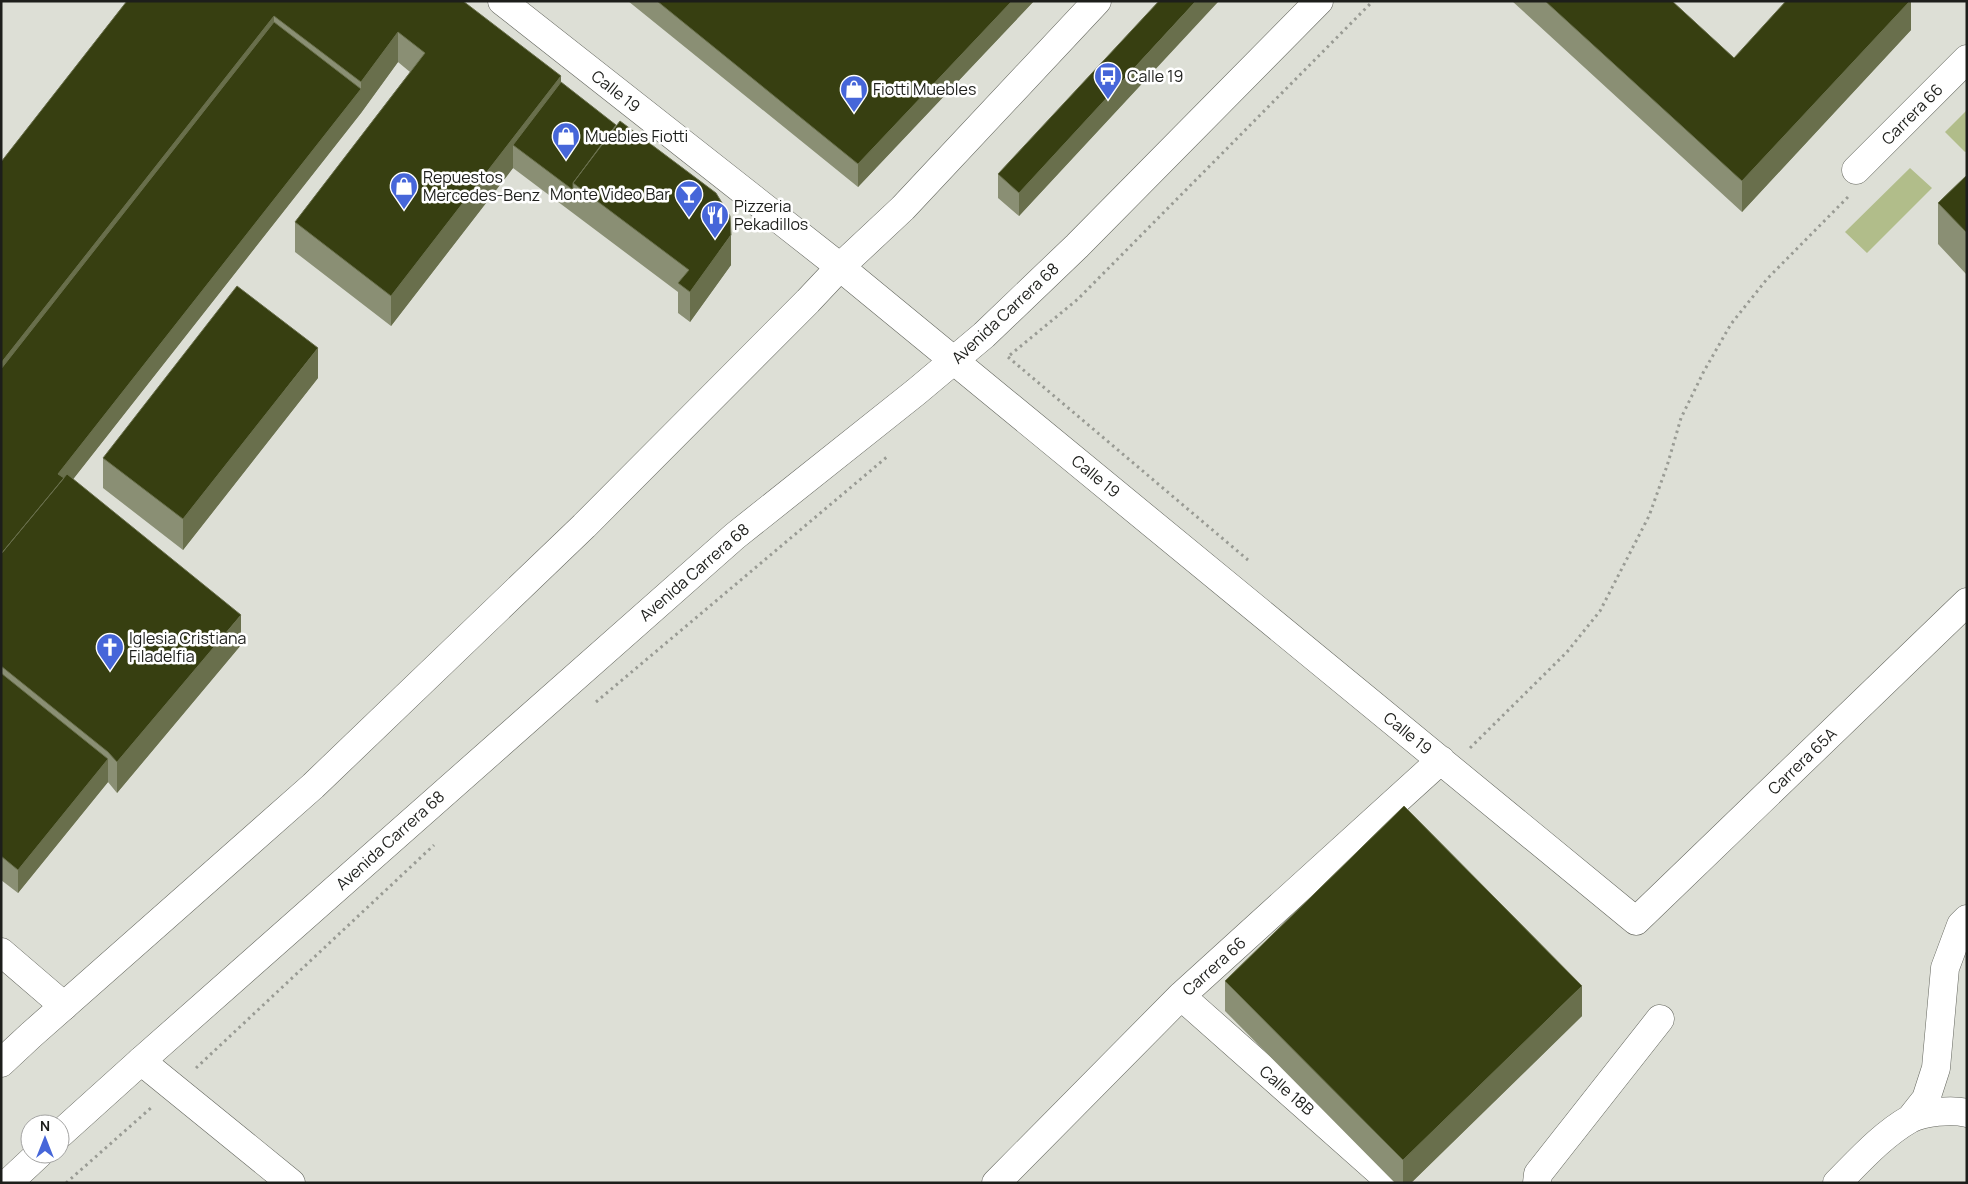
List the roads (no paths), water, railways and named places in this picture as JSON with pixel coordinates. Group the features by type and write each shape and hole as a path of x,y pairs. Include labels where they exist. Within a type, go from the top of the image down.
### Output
{"main road":[{"name":"Calle 19","path":"502,1 840,267 1636,921"},
{"path":"1,1063 313,786 584,526 840,267 903,208 1096,1"},
{"name":"Avenida Carrera 68","path":"70,1125 735,536 984,335 1077,246 1319,1"},
{"name":"Carrera 66","path":"1856,170 1967,59"},
{"name":"Carrera 65A","path":"1636,921 1967,602"},
{"name":"Carrera 66","path":"996,1183 1181,996 1441,760"},
{"path":"1836,1183 1870,1150 1911,1118 1926,1099 1936,1068 1945,968 1961,925 1967,920"},
{"path":"1,952 64,1006"},
{"name":"Calle 18B","path":"1181,996 1392,1183"},
{"path":"1537,1183 1538,1174 1660,1019"},
{"path":"141,1060 291,1183"},
{"path":"1911,1118 1936,1112 1967,1113"},
{"path":"8,1183 28,1164"}],"place":[{"name":"Calle 19","path":"1108,100"},
{"name":"Fiotti Muebles","path":"854,113"},
{"name":"Muebles Fiotti","path":"566,160"},
{"name":"Repuestos Mercedes-Benz","path":"404,210"},
{"name":"Monte Video Bar","path":"689,218"},
{"name":"Pizzeria Pekadillos","path":"715,239"},
{"name":"Iglesia Cristiana Filadelfia","path":"110,671"}]}
